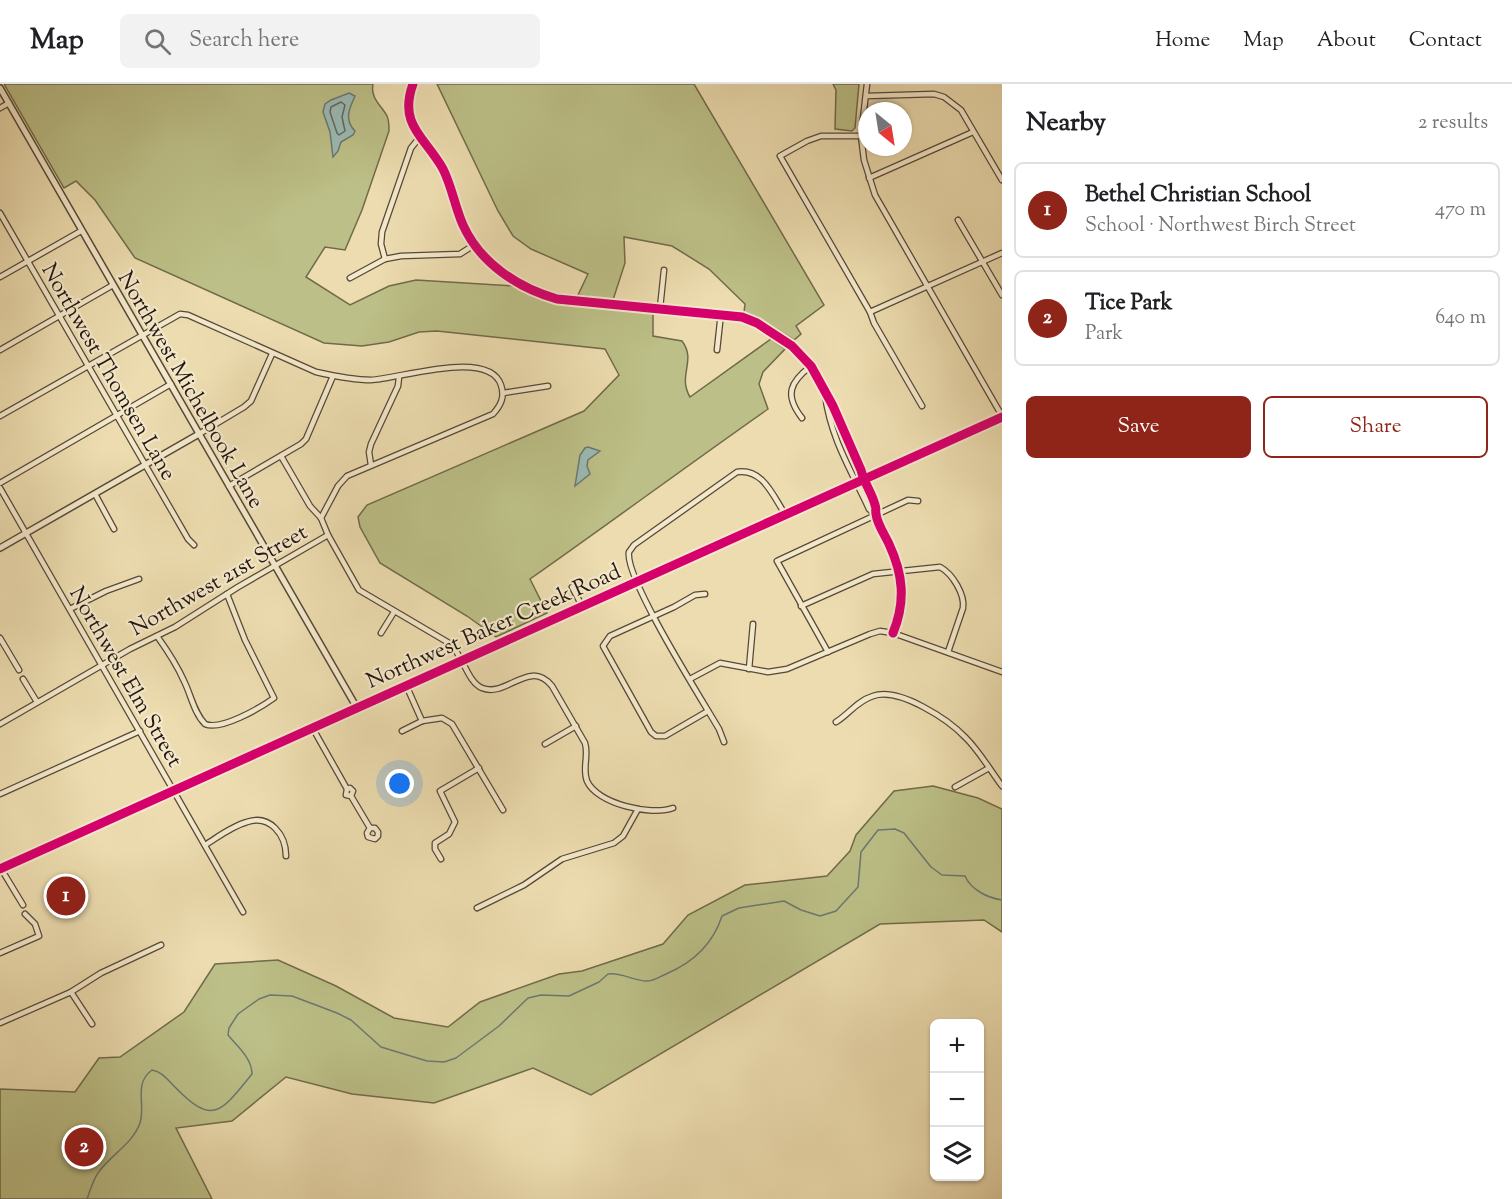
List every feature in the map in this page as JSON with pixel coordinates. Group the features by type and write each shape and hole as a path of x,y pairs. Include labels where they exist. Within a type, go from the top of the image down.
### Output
{"main road":[{"name":"Northwest Baker Creek Road","path":"0,868 1002,416"}],"street":[{"path":"413,84 408,103 408,114 420,137 442,167 462,224 474,245 486,258 513,280 547,296 721,314 742,317 757,323 792,346 811,366 861,470 860,480"},
{"path":"865,102 867,84"},
{"name":"Northwest Michelbook Lane","path":"0,88 357,708"},
{"path":"866,96 926,94 944,97 961,110 1002,180"},
{"path":"0,108 9,103"},
{"path":"869,178 973,132"},
{"path":"858,136 821,136 780,156 921,406"},
{"path":"385,259 381,244 382,232 411,148 420,137"},
{"path":"864,156 874,195 1002,416"},
{"name":"Northwest Thomsen Lane","path":"0,213 145,465 194,545"},
{"path":"958,220 1002,295"},
{"path":"0,277 81,231"},
{"path":"350,278 385,259 401,256 455,255 474,245"},
{"path":"870,312 1002,253"},
{"path":"660,308 664,270"},
{"path":"0,350 113,285"},
{"path":"0,416 172,317 183,314 272,354 316,372 333,376 368,380 399,377 441,368 475,367 485,369 498,378 502,393 498,408 486,417 370,465 347,477 338,486 321,518"},
{"path":"717,350 721,314"},
{"path":"0,548 244,407 251,401 272,354"},
{"path":"802,418 792,401 792,386 799,375 811,366"},
{"path":"229,486 302,444 333,376"},
{"path":"370,465 369,452 398,386 399,377"},
{"path":"0,483 171,384"},
{"path":"502,393 548,386"},
{"path":"825,392 830,425 860,480 869,509 876,515 896,560 902,604 900,617 893,633"},
{"path":"281,456 310,506 321,518 359,590 449,643 477,685 489,690 498,689 527,676 541,677 552,686 587,748 585,777 591,788 610,801 653,812 673,808"},
{"path":"724,742 719,729 654,616 636,581 628,558 631,548 733,474 742,472 756,474 785,514"},
{"name":"Northwest Elm Street","path":"0,488 243,912"},
{"path":"94,494 114,529"},
{"path":"828,652 777,561 908,500 918,501"},
{"name":"Northwest 21st Street","path":"0,724 102,664 200,612 328,535"},
{"path":"801,606 867,576 936,566 949,574 963,597 964,604 948,652"},
{"path":"70,609 106,591 139,579"},
{"name":"Northwest Baker Creek Road","path":"573,586 582,606"},
{"path":"157,636 173,660 188,688 198,716 205,724 214,726 224,724 263,706 274,698 242,632 227,594"},
{"path":"705,594 696,595 606,638 603,646 651,732 656,736 665,736 708,711"},
{"path":"381,633 394,612"},
{"path":"749,669 753,624"},
{"path":"690,679 720,663 768,672 787,669 880,631 893,633 1002,672"},
{"path":"0,638 19,670"},
{"path":"23,679 37,702"},
{"path":"406,685 422,721"},
{"path":"836,722 855,705 870,696 885,693 900,697 954,727 977,751 1002,786"},
{"path":"402,731 422,721 442,718 452,724 503,810"},
{"path":"545,744 576,726"},
{"path":"312,728 347,789 346,795 351,796 370,828"},
{"path":"0,794 140,731"},
{"path":"441,859 434,846 435,843 449,834 455,822 440,791 478,768"},
{"path":"955,787 988,768"},
{"path":"477,908 524,885 562,859 614,843 626,831 638,808"},
{"path":"205,845 244,822 256,820 273,825 278,830 286,844 286,856"},
{"path":"0,868 23,905"},
{"path":"0,953 39,936 38,928 25,914"},
{"path":"0,1023 70,992 101,973 161,945"},
{"path":"70,992 92,1024"}],"green space":[{"path":"4,84 373,84 373,93 388,118 389,131 362,210 345,250 325,247 306,277 350,305 389,286 416,280 515,286 543,297 653,312 653,336 682,341 686,348 688,362 685,382 690,397 771,339 785,349 763,372 759,384 768,409 530,579 547,613 496,637 467,616 380,563 360,527 358,517 367,505 584,411 619,375 605,349 437,331 419,332 389,342 362,346 324,343 135,258 95,200 76,181 64,188"},
{"path":"437,84 694,84 824,305 796,326 801,334 794,340 759,318 744,312 745,304 709,269 672,246 624,237 625,263 613,300 578,295 588,274 531,249 513,236 498,211"},
{"path":"833,84 859,84 855,128 852,131 835,129 836,90"},
{"path":"933,786 978,798 1002,809 1002,932 984,920 880,924 591,1095 533,1068 434,1103 352,1094 286,1077 232,1121 176,1128 212,1199 0,1199 0,1089 75,1092 99,1058 120,1057 184,1012 215,964 278,960 336,986 394,1018 448,1027 480,1002 559,974 582,971 663,944 688,915 745,885 827,876 850,851 856,835 894,791"}],"water":[{"path":"349,93 355,96 349,110 349,119 355,131 353,135 341,142 333,157 330,132 323,112 325,104"},
{"path":"588,447 600,451 588,460 587,466 590,474 575,486 580,455"}],"waterway":[{"path":"87,1199 98,1173 136,1131 141,1116 141,1088 146,1076 152,1070 164,1076 198,1107 216,1110 232,1098 252,1074 247,1058 228,1035 229,1028 238,1014 259,999 270,995 292,996 337,1013 351,1020 381,1047 427,1061 444,1062 456,1058 499,1026 528,998 541,995 569,996 599,982 608,974 648,981 676,969 693,958 707,944 722,916 739,908 784,901 820,916 836,911 858,887 861,852 878,830 895,829 904,833 931,867 942,875 965,876 971,885 981,892 1002,900"}],"cycle path":[{"path":"413,84 409,98 411,120 443,169 470,239 479,251 502,272 528,288 557,299 742,317 757,323 792,346 811,366 833,406 874,501 878,522 894,555 900,577 901,599 893,633"},
{"path":"0,869 1002,417"}],"place":[{"name":"Bethel Christian School","path":"66,896"},
{"name":"Tice Park","path":"84,1147"}]}
